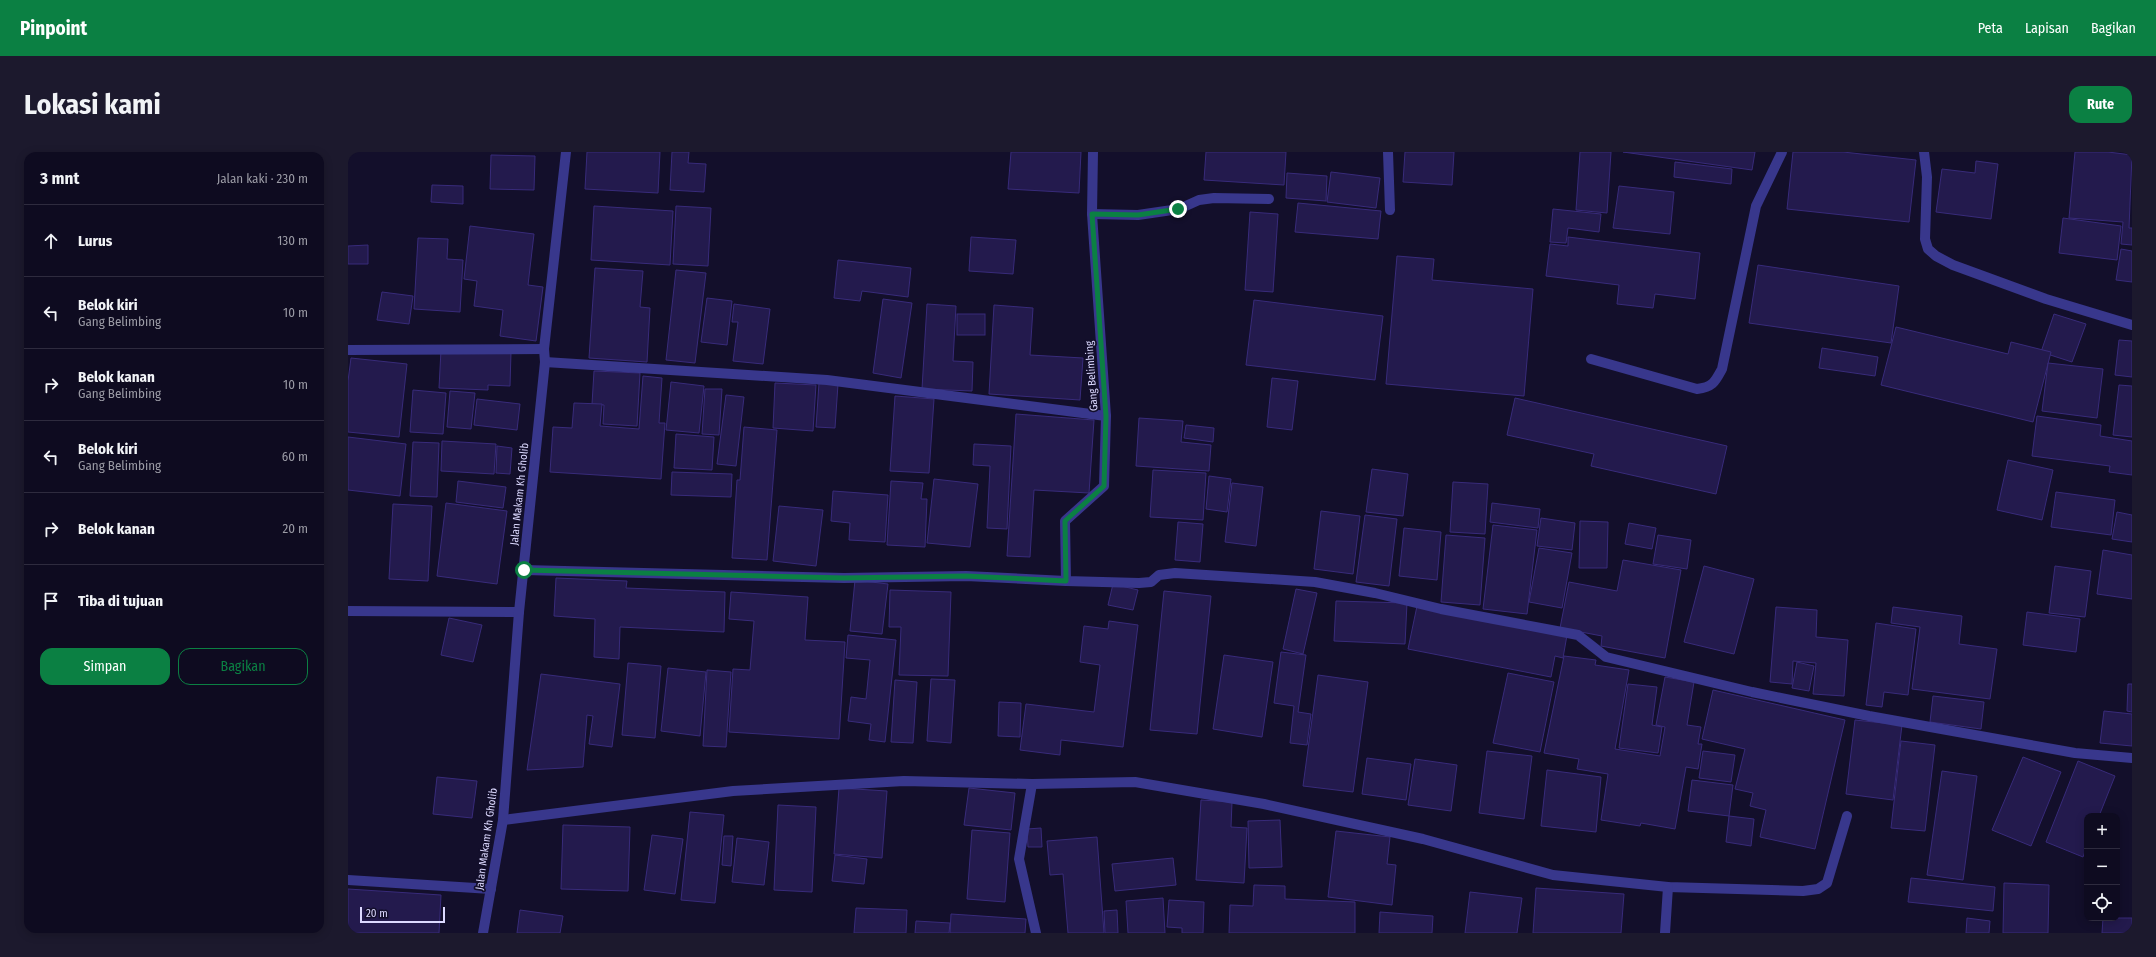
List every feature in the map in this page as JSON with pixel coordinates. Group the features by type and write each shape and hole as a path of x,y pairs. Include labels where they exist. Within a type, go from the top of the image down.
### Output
{"street":[{"name":"Jalan Makam Kh Gholib","path":"483,933 503,820 519,612 545,362 544,349 566,152"},
{"name":"Gang Belimbing","path":"1066,581 1065,521 1104,486 1106,416 1092,214 1093,152"},
{"path":"1388,152 1390,210"},
{"path":"1591,359 1697,389 1708,388 1715,382 1722,369 1756,206 1782,152"},
{"path":"1924,152 1927,177 1925,239 1928,249 1936,256 1953,265 2046,299 2132,325"},
{"path":"1092,214 1138,215 1178,209 1199,200 1214,198 1269,199"},
{"path":"348,350 544,349"},
{"path":"545,362 857,383 1106,416"},
{"path":"524,570 844,578 966,576 1066,581 1151,582 1159,575 1175,573 1315,582 1375,593 1441,609 1578,635 1606,657 1752,692 1869,716 2067,752 2132,758"},
{"path":"348,611 519,612"},
{"path":"503,820 733,791 904,781 1032,784 1136,782 1264,804 1423,839 1553,875 1668,886 1803,891 1818,889 1827,882 1847,816"},
{"path":"1032,784 1019,859 1036,933"},
{"path":"348,880 491,890"},
{"path":"1665,933 1668,886"}],"building":[{"path":"587,152 660,152 658,193 585,189"},
{"path":"672,152 689,152 688,163 706,164 704,192 670,190"},
{"path":"1011,152 1081,152 1079,193 1008,189"},
{"path":"1206,152 1286,152 1284,185 1204,180"},
{"path":"1405,152 1454,152 1452,185 1403,182"},
{"path":"1580,152 1611,152 1607,213 1576,210"},
{"path":"1623,152 1755,152 1752,170"},
{"path":"1793,152 1843,152 1916,160 1909,222 1787,209"},
{"path":"2075,152 2108,152 2132,155 2129,228 2132,228 2132,245 2121,244 2123,222 2069,218"},
{"path":"491,155 535,156 534,190 490,189"},
{"path":"1976,161 1998,164 1991,219 1936,212 1942,169 1975,173"},
{"path":"1675,162 1732,169 1731,184 1674,177"},
{"path":"1331,172 1380,178 1376,208 1327,202"},
{"path":"1287,173 1327,176 1326,201 1286,198"},
{"path":"432,185 463,186 463,204 431,202"},
{"path":"1619,186 1674,192 1670,234 1613,228"},
{"path":"1298,203 1381,211 1378,239 1295,232"},
{"path":"594,206 673,211 670,265 591,260"},
{"path":"676,206 711,208 708,266 673,264"},
{"path":"1553,209 1601,214 1599,232 1568,228 1566,243 1550,242"},
{"path":"1250,212 1278,214 1273,292 1245,290"},
{"path":"2063,218 2121,226 2117,260 2059,253"},
{"path":"470,226 534,234 528,285 543,287 536,341 500,336 503,310 474,306 477,281 464,279"},
{"path":"971,237 1016,240 1013,274 969,271"},
{"path":"1568,237 1700,253 1695,299 1655,294 1653,308 1617,304 1619,285 1546,276 1550,244 1568,246"},
{"path":"418,238 448,239 447,259 463,260 460,312 414,309"},
{"path":"368,245 368,264 348,264 348,246"},
{"path":"2121,249 2132,251 2132,282 2116,280"},
{"path":"1397,256 1434,259 1432,280 1533,289 1524,396 1386,384"},
{"path":"838,260 911,268 908,297 862,291 860,301 834,298"},
{"path":"1758,265 1899,286 1891,343 1749,323"},
{"path":"595,268 643,271 640,307 650,308 647,362 589,358"},
{"path":"676,270 706,273 695,363 666,360"},
{"path":"382,292 413,296 409,324 377,320"},
{"path":"707,298 732,301 727,345 701,342"},
{"path":"883,299 912,303 901,378 873,373"},
{"path":"1254,300 1383,316 1375,380 1246,365"},
{"path":"734,304 770,309 763,364 733,361 738,322 732,322"},
{"path":"927,304 956,306 953,361 973,362 972,391 922,389"},
{"path":"994,305 1033,308 1030,355 1083,358 1080,400 989,394"},
{"path":"957,314 985,314 985,335 957,335"},
{"path":"2054,314 2086,324 2072,362 2041,352"},
{"path":"1896,327 2008,354 2011,342 2051,352 2033,422 1881,385"},
{"path":"2119,340 2132,341 2132,377 2115,375"},
{"path":"1822,348 1878,357 1875,376 1819,368"},
{"path":"441,350 511,352 510,386 488,385 488,390 439,388"},
{"path":"351,358 407,364 399,437 348,432 348,381"},
{"path":"2048,363 2103,369 2097,418 2042,411"},
{"path":"594,371 640,373 637,426 603,424 604,405 592,404"},
{"path":"643,376 662,378 659,423 665,423 661,479 550,472 553,427 572,428 574,403 602,404 600,426 639,429"},
{"path":"1272,378 1298,381 1292,430 1267,427"},
{"path":"671,382 704,386 699,433 666,430"},
{"path":"775,383 816,385 813,431 773,428"},
{"path":"819,383 838,384 835,428 816,427"},
{"path":"2119,385 2132,386 2132,437 2113,435"},
{"path":"705,389 722,389 719,435 702,434"},
{"path":"413,390 446,393 443,434 410,432"},
{"path":"450,391 475,393 471,429 447,427"},
{"path":"726,395 744,397 736,466 717,464"},
{"path":"895,396 934,399 929,473 890,471"},
{"path":"1515,398 1727,446 1716,494 1591,466 1594,454 1507,435"},
{"path":"477,399 520,404 517,430 474,425"},
{"path":"1016,414 1094,420 1089,493 1034,490 1030,557 1007,556"},
{"path":"2037,416 2101,425 2100,436 2132,441 2132,475 2109,472 2110,466 2032,456"},
{"path":"1139,418 1183,421 1181,442 1211,445 1209,471 1136,466"},
{"path":"1186,425 1214,428 1213,442 1184,438"},
{"path":"744,427 777,430 767,560 732,558 737,480 740,480"},
{"path":"676,434 714,437 712,470 674,468"},
{"path":"348,437 406,444 400,496 348,490"},
{"path":"442,441 496,444 494,474 441,471"},
{"path":"413,442 439,443 437,497 410,496"},
{"path":"974,444 1011,446 1007,529 987,528 990,466 973,465"},
{"path":"497,446 512,448 510,474 496,473"},
{"path":"2008,460 2053,470 2042,520 1997,510"},
{"path":"1372,469 1408,474 1403,516 1366,512"},
{"path":"1153,470 1206,473 1203,520 1150,517"},
{"path":"672,472 732,474 731,497 671,495"},
{"path":"1209,476 1231,479 1227,512 1206,509"},
{"path":"934,479 978,484 970,547 927,543"},
{"path":"458,481 506,487 503,508 456,502"},
{"path":"891,481 923,483 921,499 927,499 925,547 887,545"},
{"path":"1453,482 1488,484 1485,534 1450,532"},
{"path":"1232,483 1263,487 1256,546 1225,542"},
{"path":"833,491 888,495 885,542 849,540 850,523 831,521"},
{"path":"2056,492 2115,500 2111,535 2051,527"},
{"path":"446,503 507,511 497,584 437,576"},
{"path":"1492,503 1540,509 1538,528 1490,522"},
{"path":"393,504 432,506 428,581 389,579"},
{"path":"779,506 823,510 816,566 773,561"},
{"path":"1321,511 1360,516 1353,574 1314,569"},
{"path":"2117,512 2132,515 2132,542 2112,539"},
{"path":"1365,515 1397,519 1389,586 1356,582"},
{"path":"1541,518 1575,523 1572,550 1537,546"},
{"path":"1580,521 1608,522 1607,568 1579,568"},
{"path":"1178,522 1203,524 1200,562 1175,560"},
{"path":"1629,523 1656,528 1652,549 1625,544"},
{"path":"1493,525 1537,530 1527,614 1483,609"},
{"path":"1404,528 1441,532 1437,580 1399,576"},
{"path":"1446,535 1485,538 1480,605 1441,602"},
{"path":"1658,535 1691,540 1687,569 1653,564"},
{"path":"1539,548 1572,553 1562,608 1529,602"},
{"path":"2103,550 2132,555 2132,599 2097,594"},
{"path":"1623,560 1681,570 1665,658 1601,646 1602,636 1560,628 1569,582 1617,591"},
{"path":"1704,566 1754,579 1734,654 1684,642"},
{"path":"2055,566 2091,571 2085,617 2049,613"},
{"path":"556,578 627,581 626,588 725,592 724,632 620,627 619,659 594,657 595,619 554,616"},
{"path":"855,580 888,584 882,634 850,631"},
{"path":"1113,584 1138,590 1133,610 1108,605"},
{"path":"1296,589 1317,593 1303,654 1283,649"},
{"path":"890,590 951,592 948,676 899,675 901,627 889,627"},
{"path":"1164,591 1211,596 1197,734 1150,730"},
{"path":"731,592 808,597 805,640 845,642 839,739 729,732 733,669 750,670 754,621 729,619"},
{"path":"1336,601 1407,603 1405,644 1334,641"},
{"path":"1417,606 1567,635 1563,658 1555,656 1551,677 1408,649"},
{"path":"1776,607 1817,610 1816,637 1848,640 1844,696 1813,694 1816,663 1793,661 1792,684 1770,682"},
{"path":"1893,607 1962,616 1959,644 1997,649 1990,699 1912,689 1920,627 1891,623"},
{"path":"2027,612 2080,619 2076,652 2023,645"},
{"path":"449,618 482,625 473,662 441,655"},
{"path":"1109,621 1138,625 1123,747 1061,740 1060,755 1020,750 1026,704 1094,712 1100,665 1080,662 1084,626 1108,629"},
{"path":"1876,623 1916,629 1908,695 1884,692 1882,707 1866,705"},
{"path":"848,635 896,640 885,742 869,740 871,724 848,721 851,697 866,699 870,660 846,658"},
{"path":"1281,652 1306,655 1298,712 1311,714 1307,745 1290,743 1294,706 1274,703"},
{"path":"1224,655 1273,662 1262,737 1213,729"},
{"path":"1564,656 1596,660 1595,665 1629,670 1615,749 1660,756 1665,727 1656,725 1665,677 1694,682 1687,725 1701,727 1698,744 1702,744 1698,769 1686,767 1675,829 1641,823 1640,826 1601,820 1608,774 1577,769 1579,759 1544,753"},
{"path":"1797,662 1814,666 1809,691 1792,688"},
{"path":"628,663 661,666 655,738 622,735"},
{"path":"668,668 706,672 700,736 661,731"},
{"path":"707,670 731,672 726,747 703,746"},
{"path":"1508,673 1554,682 1540,752 1493,743"},
{"path":"541,674 620,684 612,747 589,744 593,716 587,715 583,767 527,770"},
{"path":"1318,675 1368,682 1353,792 1303,786"},
{"path":"931,679 955,680 951,743 927,741"},
{"path":"895,680 917,682 913,743 891,742"},
{"path":"1628,684 1657,687 1652,725 1662,727 1658,753 1619,748"},
{"path":"2128,684 2132,684 2132,712 2127,711"},
{"path":"1713,690 1845,720 1815,849 1760,837 1766,810 1750,806 1753,793 1735,789 1745,749 1702,739"},
{"path":"1933,696 1984,702 1981,729 1930,722"},
{"path":"999,702 1021,703 1020,737 998,736"},
{"path":"2104,711 2132,714 2132,746 2100,743"},
{"path":"1855,720 1902,725 1893,800 1846,794"},
{"path":"1901,741 1935,745 1925,831 1891,828"},
{"path":"1487,751 1532,756 1524,819 1479,813"},
{"path":"1703,751 1735,755 1731,782 1699,778"},
{"path":"2023,757 2061,772 2031,846 1992,830"},
{"path":"1367,758 1411,764 1406,800 1362,794"},
{"path":"1415,759 1457,765 1451,811 1408,805"},
{"path":"2078,761 2115,776 2100,813 2084,813 2083,857 2046,842"},
{"path":"1547,770 1601,777 1596,832 1541,826"},
{"path":"1942,771 1977,776 1963,880 1927,875"},
{"path":"437,777 477,781 472,818 433,814"},
{"path":"1692,780 1733,785 1729,816 1688,811"},
{"path":"839,788 887,791 882,858 834,854"},
{"path":"969,788 1015,793 1011,830 964,825"},
{"path":"1201,800 1232,802 1231,827 1247,828 1244,883 1196,880"},
{"path":"778,805 816,807 812,892 774,890"},
{"path":"690,812 724,815 715,903 681,900"},
{"path":"1729,816 1754,819 1751,846 1726,842"},
{"path":"1280,820 1282,867 1249,868 1248,821"},
{"path":"563,825 630,827 628,891 561,889"},
{"path":"1041,828 1042,847 1028,847 1027,829"},
{"path":"972,830 1010,833 1005,902 967,899"},
{"path":"1336,831 1390,837 1387,864 1396,865 1392,905 1328,897"},
{"path":"652,835 683,839 675,894 644,890"},
{"path":"724,836 733,836 731,866 722,865"},
{"path":"1097,837 1104,933 1068,933 1063,874 1050,875 1047,841"},
{"path":"737,838 769,842 764,885 732,882"},
{"path":"835,855 867,859 864,884 832,881"},
{"path":"1173,858 1176,885 1115,891 1112,864"},
{"path":"1911,878 1995,887 1993,911 1908,902"},
{"path":"2004,883 2049,885 2048,933 2003,933"},
{"path":"1254,885 1285,886 1285,899 1355,902 1355,933 1229,933 1230,905 1253,906"},
{"path":"1536,888 1624,894 1621,933 1533,933"},
{"path":"348,889 441,895 439,933 348,933"},
{"path":"1470,892 1522,898 1517,933 1465,933"},
{"path":"1163,898 1165,933 1128,933 1126,901"},
{"path":"1169,900 1204,902 1203,933 1182,933 1182,928 1167,927"},
{"path":"856,908 907,910 906,933 854,933"},
{"path":"520,910 563,916 560,933 517,933"},
{"path":"1117,910 1118,933 1105,933 1104,911"},
{"path":"1380,912 1433,916 1432,933 1379,933"},
{"path":"951,914 1026,919 1025,933 950,933"},
{"path":"1967,918 1990,921 1989,933 1966,933"},
{"path":"2120,918 2132,918 2132,933 2102,933 2103,921 2120,921"},
{"path":"916,921 950,923 949,933 915,933"}],"route":[{"path":"524,570 844,578 966,576 1066,581 1065,521 1104,486 1106,416 1092,214 1138,215 1178,209"}]}
